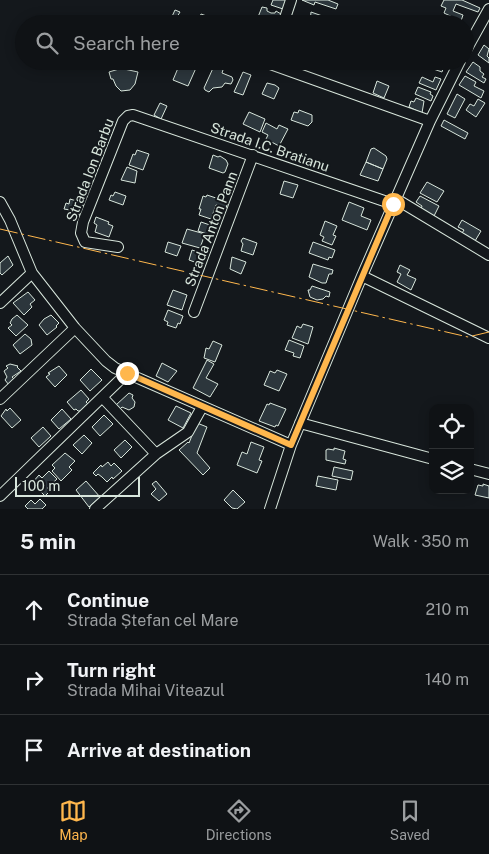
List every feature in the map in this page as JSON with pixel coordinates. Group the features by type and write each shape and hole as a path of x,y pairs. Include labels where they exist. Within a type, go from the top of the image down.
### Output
{"street":[{"path":"285,15 291,0"},
{"path":"474,36 489,9"},
{"path":"288,70 430,121"},
{"path":"270,509 291,445 362,276 430,121 456,70"},
{"name":"Strada Ion Barbu","path":"118,247 85,242 81,233 83,222 123,121 128,116 138,116"},
{"name":"Strada I.C. Bratianu","path":"138,116 394,202 489,255"},
{"name":"Strada Anton Pann","path":"194,312 253,155"},
{"path":"0,202 16,233 32,273 75,328 106,361 127,373 291,445"},
{"path":"0,303 32,273"},
{"path":"362,276 489,338"},
{"path":"0,399 75,328"},
{"path":"0,496 127,373"},
{"path":"103,398 156,454"},
{"path":"95,509 156,454 188,432 202,407"},
{"path":"300,423 429,458"},
{"path":"474,470 489,474"}],"building":[{"path":"273,0 286,0 283,9 271,5"},
{"path":"302,0 328,0 338,4 336,9 315,2 314,5"},
{"path":"444,0 462,0 480,8 478,12 456,4 453,11 463,15 448,15 444,13 446,8 441,6"},
{"path":"262,7 267,8 267,11 271,13 276,11 281,14 281,15 259,15"},
{"path":"175,10 180,12 178,15 173,15"},
{"path":"484,45 489,49 487,56 489,63 478,55"},
{"path":"474,63 480,67 480,71 484,74 482,77 486,79 484,83 466,72 467,70 474,70"},
{"path":"129,70 138,72 135,84 130,90 121,91 113,79 111,79 109,72"},
{"path":"177,70 195,70 188,86 173,80"},
{"path":"212,70 223,70 222,73 232,77 233,80 231,84 225,83 222,87 213,88 209,92 204,88"},
{"path":"243,72 251,75 243,95 234,92"},
{"path":"465,76 476,82 474,86 484,91 481,98 459,85"},
{"path":"422,77 433,82 435,77 441,79 436,90 419,83"},
{"path":"377,81 389,86 384,98 373,93"},
{"path":"267,83 279,88 274,99 262,94"},
{"path":"418,87 431,92 430,94 433,96 431,101 415,94"},
{"path":"457,94 465,99 455,118 447,114"},
{"path":"416,98 424,101 422,113 409,107 411,101 414,102"},
{"path":"478,99 485,103 476,117 466,110 470,104 474,106"},
{"path":"160,103 167,106 161,119 154,115"},
{"path":"299,110 312,115 312,122 308,126 291,120 294,112 298,113"},
{"path":"249,112 265,119 260,132 243,124"},
{"path":"444,120 468,133 465,139 441,126"},
{"path":"266,123 277,129 279,125 288,129 279,146 266,139 268,135 262,132"},
{"path":"374,148 386,156 387,159 383,169 366,162 371,149"},
{"path":"137,150 149,154 143,170 129,165 133,154 135,155"},
{"path":"213,155 220,156 226,160 228,164 225,172 209,168"},
{"path":"366,162 383,169 378,181 360,175"},
{"path":"127,167 137,171 135,183 121,180"},
{"path":"284,181 298,185 293,198 280,194"},
{"path":"427,182 444,191 437,202 420,193"},
{"path":"115,192 126,196 123,205 109,200"},
{"path":"207,195 228,202 226,208 216,205 211,219 199,215 203,196 206,197"},
{"path":"420,196 439,206 434,216 421,209 422,206 416,202"},
{"path":"70,199 83,203 79,215 64,209 66,203 69,204"},
{"path":"349,202 364,208 361,216 371,220 367,230 342,220"},
{"path":"96,217 109,222 108,224 113,226 109,237 95,232 97,225 94,223"},
{"path":"462,220 481,231 475,241 462,233 464,230 458,227"},
{"path":"325,221 337,226 333,235 336,236 332,245 322,241 324,237 320,235"},
{"path":"201,222 213,226 210,235 198,231"},
{"path":"187,229 205,234 200,248 182,243"},
{"path":"243,238 257,243 253,255 241,251 243,244 241,241"},
{"path":"168,242 181,246 177,256 165,252"},
{"path":"313,242 335,250 332,258 329,257 328,260 309,253"},
{"path":"192,250 204,254 200,264 189,260"},
{"path":"8,256 13,265 2,275 0,273 0,263"},
{"path":"232,257 246,262 241,274 230,269"},
{"path":"313,264 333,270 332,274 329,274 326,283 309,277"},
{"path":"400,265 410,270 407,275 416,279 411,290 397,282 401,274 397,272"},
{"path":"312,286 330,292 329,297 326,296 323,299 317,300 310,297 308,290"},
{"path":"173,290 187,295 182,310 167,305"},
{"path":"28,292 35,300 30,304 32,307 24,315 13,303"},
{"path":"168,310 183,316 176,328 167,325 168,322 164,320"},
{"path":"17,315 28,325 16,336 8,328 12,325 10,323 12,319"},
{"path":"51,315 59,323 47,335 39,325"},
{"path":"303,324 313,327 308,344 292,338 297,326 301,328"},
{"path":"25,334 31,339 32,345 20,354 13,345"},
{"path":"289,340 304,346 300,358 293,356 294,353 285,350"},
{"path":"213,341 222,345 215,362 204,358 206,348 209,349"},
{"path":"207,360 214,364 206,378 218,384 210,397 193,388"},
{"path":"162,363 177,371 168,382 156,376"},
{"path":"10,364 18,366 21,371 12,377 15,380 9,385 5,380 7,377 4,371 8,368 6,366"},
{"path":"59,366 67,375 55,387 46,377 50,374 48,373"},
{"path":"91,369 102,380 90,391 80,380"},
{"path":"277,370 287,374 279,391 264,385 270,371 275,373"},
{"path":"81,390 89,399 86,402 88,404 78,411 74,410 67,402"},
{"path":"129,393 133,395 134,407 129,410 122,407 120,409 116,405"},
{"path":"270,403 286,409 278,426 276,425 275,427 259,421 267,404 269,405"},
{"path":"176,406 191,413 183,428 168,420"},
{"path":"10,408 21,420 12,428 1,416 6,409 7,411"},
{"path":"62,409 71,419 59,429 51,420"},
{"path":"104,415 113,424 100,436 92,427"},
{"path":"197,423 207,427 197,453 210,468 203,475 179,450 189,443"},
{"path":"43,427 51,436 39,447 31,438"},
{"path":"84,435 92,443 82,454 73,445"},
{"path":"125,440 132,447 121,458 114,450"},
{"path":"251,442 264,447 259,460 262,461 257,473 237,465 242,452 247,454"},
{"path":"334,448 345,451 343,459 346,460 345,464 326,460 326,450 334,450"},
{"path":"65,453 75,461 69,467 72,470 61,481 52,471 55,468 52,465"},
{"path":"108,462 111,466 114,463 122,471 107,482 98,474 96,476 93,473 101,465 102,467"},
{"path":"334,467 353,471 351,480 332,476"},
{"path":"49,471 57,479 47,488 50,491 45,496 32,483 39,475 42,478"},
{"path":"318,476 338,480 336,490 316,486"},
{"path":"86,481 100,497 89,507 76,490"},
{"path":"156,481 167,494 159,501 151,494 156,489 152,484"},
{"path":"483,484 489,486 489,498 475,495 478,485 483,486"},
{"path":"233,490 245,502 237,509 232,508 224,500"},
{"path":"40,499 46,505 42,509 28,509 25,506 31,500 35,504"}],"power":[{"path":"0,229 468,337 489,332"}],"route":[{"path":"127,373 291,445 393,204"}]}
